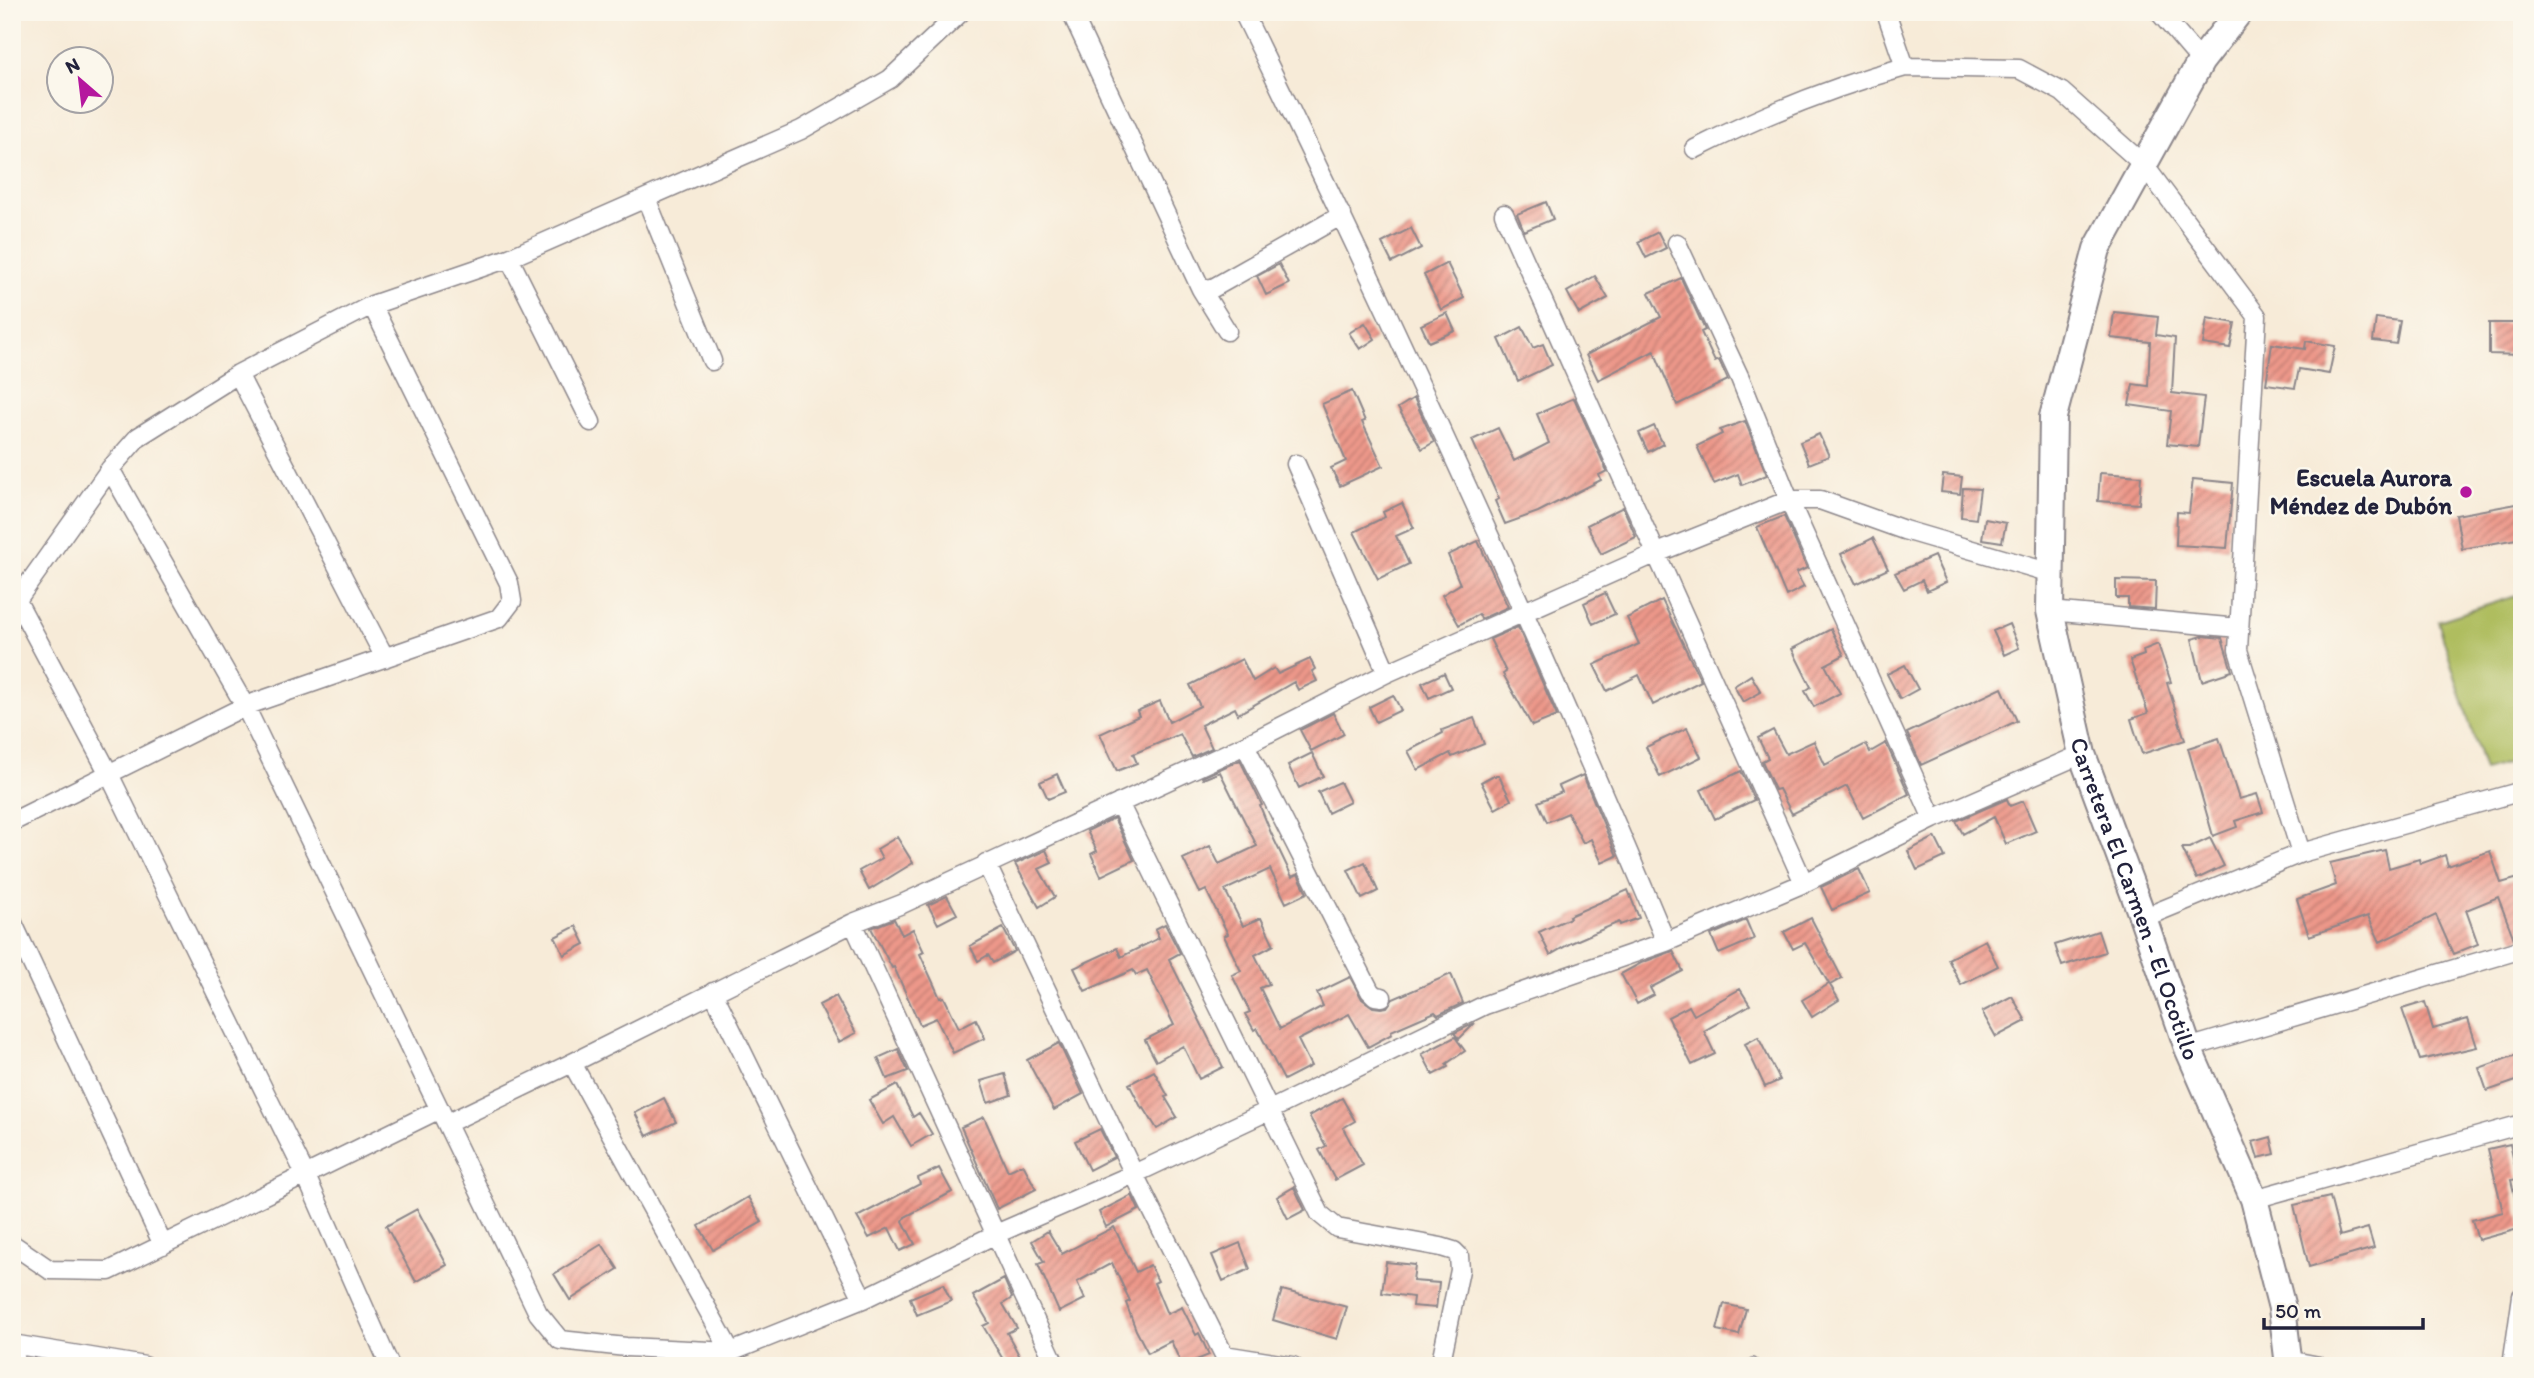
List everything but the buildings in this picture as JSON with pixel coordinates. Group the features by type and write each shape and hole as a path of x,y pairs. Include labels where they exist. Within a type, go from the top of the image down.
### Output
{"main road":[{"name":"Carretera El Carmen - El Ocotillo","path":"2239,12 2201,61 2096,249 2053,417 2050,611 2082,754 2188,1048 2254,1199 2282,1308 2289,1363"}],"street":[{"path":"390,1366 306,1176 109,774 14,604 110,469 138,437 238,374 372,305 509,258 801,131 890,79 961,12"},
{"path":"1071,12 1201,289 1227,331"},
{"path":"1243,12 1342,215 1525,611 1666,942"},
{"path":"1886,12 1905,67"},
{"path":"2160,12 2201,61"},
{"path":"1695,149 1760,116 1849,82 1905,67 2019,69 2062,92 2144,165 2257,316 2238,650 2301,853"},
{"path":"646,198 712,361"},
{"path":"1504,214 1804,883"},
{"path":"1201,289 1213,288 1342,215"},
{"path":"1677,243 1740,378 1789,500 1933,819"},
{"path":"509,258 591,422"},
{"path":"12,822 246,706 499,618 512,601 504,570 372,305"},
{"path":"238,374 385,658"},
{"path":"1296,464 1387,673"},
{"path":"110,469 246,706 538,1313 560,1340 730,1359 863,1299 996,1234 1270,1111 1485,1005 1666,942 1804,883 1933,819 2082,754"},
{"path":"12,1244 50,1270 109,1271 306,1176 572,1063 853,923 902,904 1245,745 1387,673 1657,553 1789,500 1820,500 1903,530 2051,573"},
{"path":"2050,611 2239,628"},
{"path":"1245,745 1370,991 1375,996 1382,997"},
{"path":"2143,918 2301,853 2522,790"},
{"path":"1119,803 1320,1214 1337,1228 1441,1247 1454,1251 1459,1256 1460,1270 1440,1366"},
{"path":"986,863 1134,1174 1224,1354 1293,1366"},
{"path":"12,921 163,1245"},
{"path":"853,923 1056,1366"},
{"path":"2188,1048 2522,949"},
{"path":"713,992 863,1299"},
{"path":"572,1063 730,1359"},
{"path":"2254,1199 2522,1124"},
{"path":"2512,1366 2522,1296"},
{"path":"13,1366 15,1354 12,1346 145,1366"},
{"path":"2289,1363 2319,1366"}],"green space":[{"path":"2522,594 2522,758 2484,770 2438,621"}],"place":[{"name":"Escuela Aurora Méndez de Dubón","path":"2466,492"}]}
